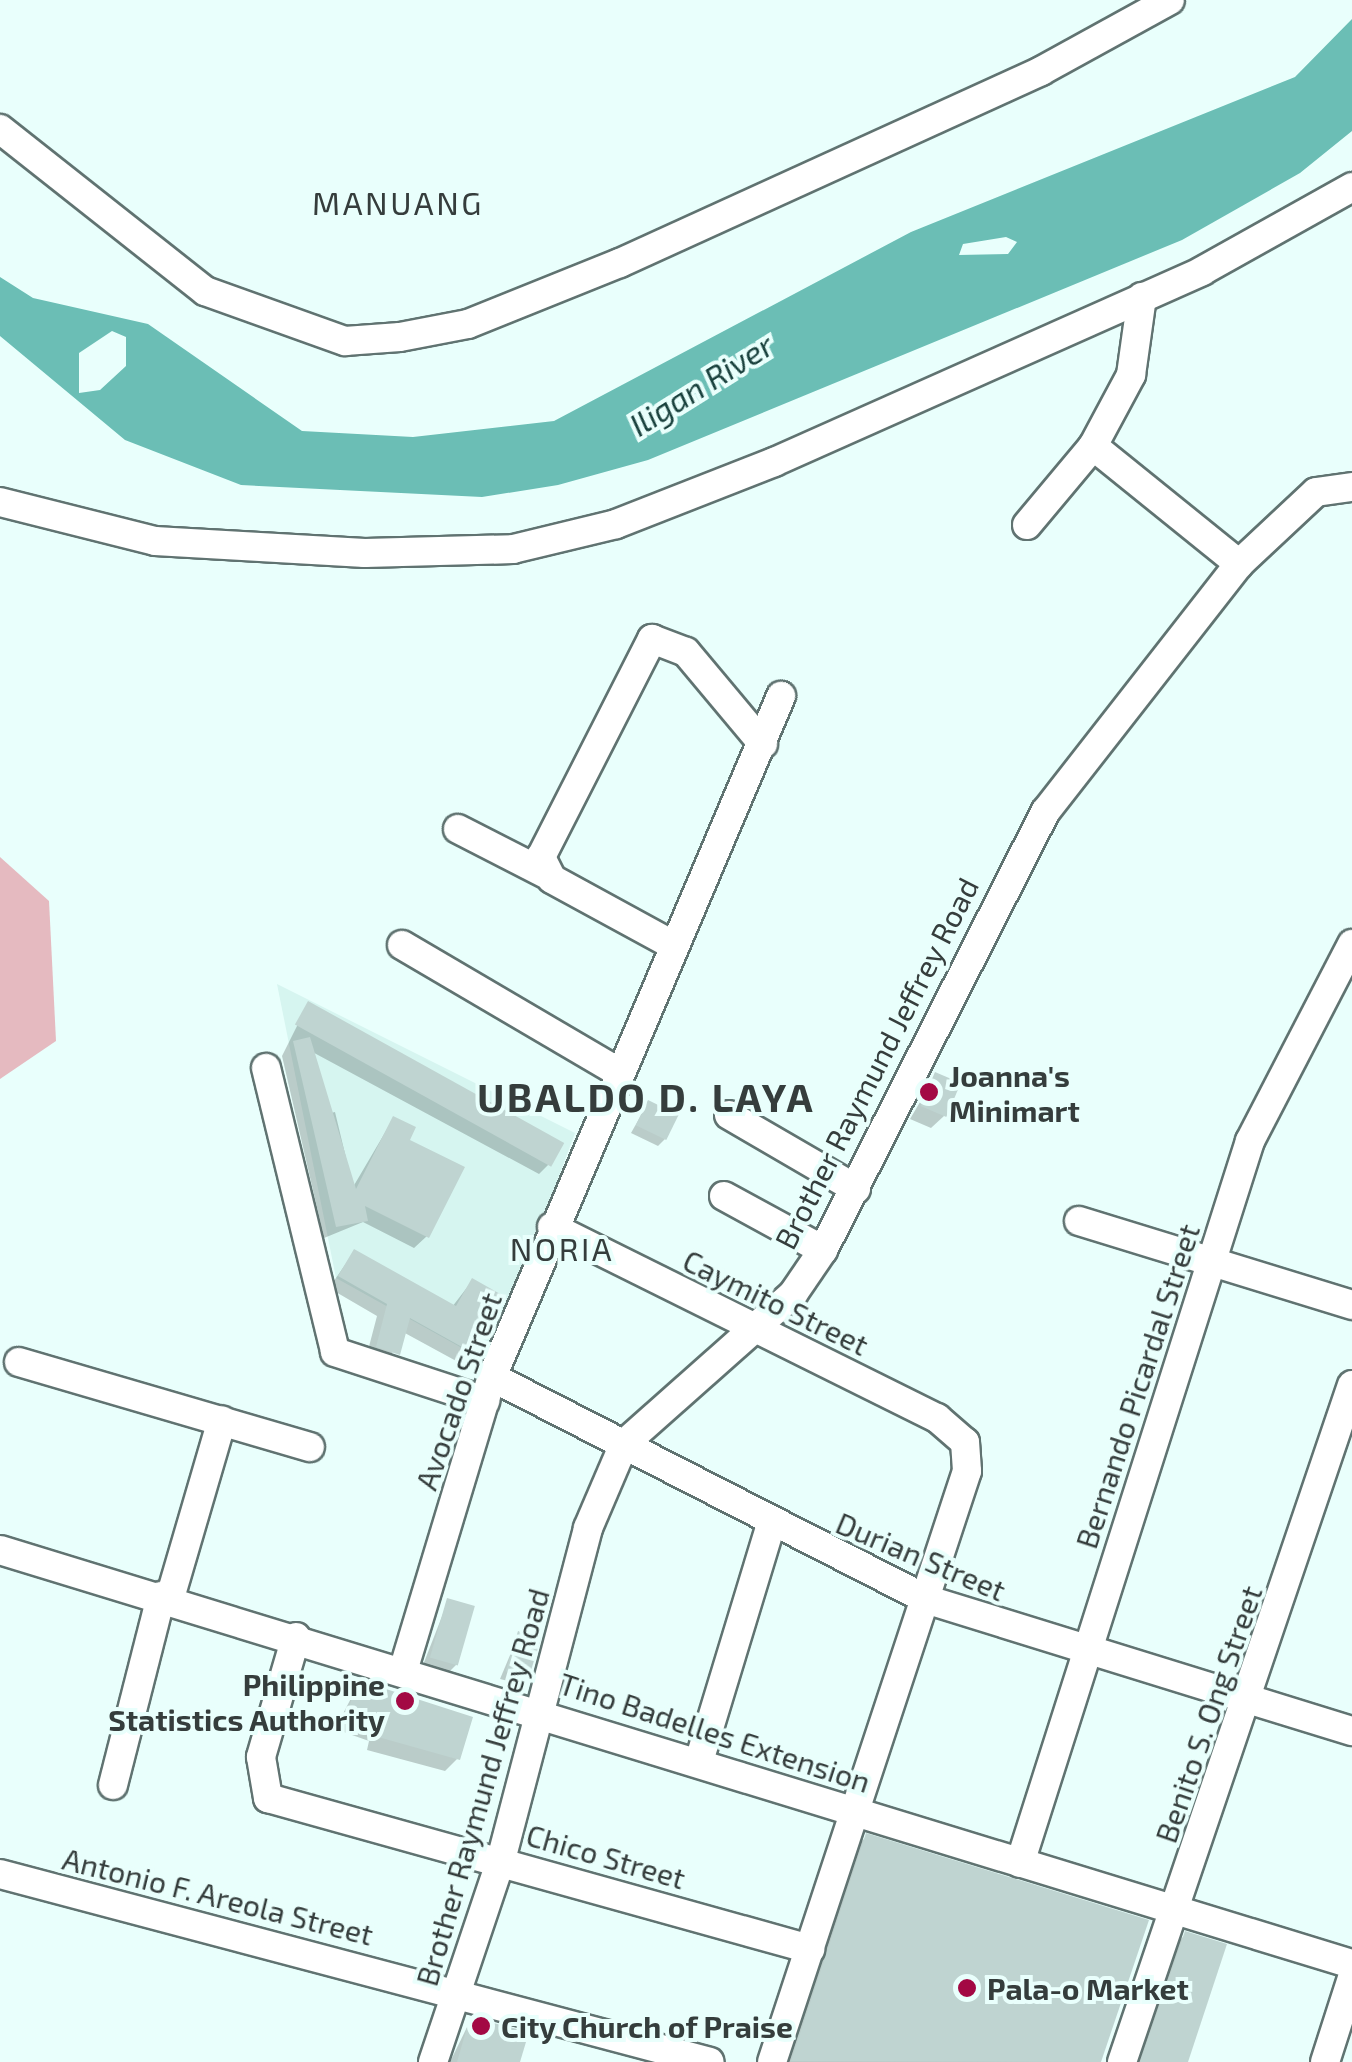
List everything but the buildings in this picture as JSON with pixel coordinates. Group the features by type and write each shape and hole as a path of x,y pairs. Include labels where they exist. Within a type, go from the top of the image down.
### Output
{"street":[{"path":"0,130 205,291 345,341 400,336 468,324 620,263 1041,70 1170,0"},
{"path":"0,502 156,540 365,553 513,548 616,524 774,462 1142,298 1352,187"},
{"path":"1027,525 1094,446 1130,375 1142,298"},
{"path":"1094,446 1239,564"},
{"name":"Brother Raymund Jeffrey Road","path":"433,2062 501,1860 544,1711 588,1528 624,1444 754,1326 824,1250 1016,858 1239,564 1316,492 1352,487"},
{"path":"546,874 541,857 652,639 686,652 763,744"},
{"name":"Avocado Street","path":"403,1672 488,1389 615,1070 763,744 781,696"},
{"path":"458,829 671,944"},
{"name":"Bernando Picardal Street","path":"1020,1862 1210,1261 1272,1085 1352,944"},
{"path":"402,945 615,1070"},
{"name":"Durian Street","path":"266,1068 335,1352 488,1389 624,1444 771,1524 924,1599 1086,1653 1352,1732"},
{"path":"729,1115 856,1188"},
{"path":"724,1196 824,1250"},
{"path":"1080,1221 1352,1305"},
{"name":"Caymito Street","path":"552,1228 936,1418 965,1442 966,1471 924,1599"},
{"path":"19,1362 310,1447"},
{"name":"Benito S. Ong Street","path":"1122,2062 1352,1385"},
{"path":"113,1784 165,1597 222,1420"},
{"path":"700,1758 771,1524"},
{"name":"Tino Badelles Extension","path":"0,1550 700,1758 855,1811 1352,1964"},
{"path":"772,2062 924,1599"},
{"name":"Chico Street","path":"296,1637 261,1758 268,1798 810,1949"},
{"name":"Antonio F. Areola Street","path":"0,1874 458,1991 710,2062"},
{"path":"1325,2062 1352,1978"}],"shaded area":[{"path":"0,857 49,901 56,1041 0,1079"},
{"path":"277,984 575,1133 489,1363 336,1278"}],"water":[{"name":"Iligan River","path":"1352,19 1352,131 1300,173 1182,240 648,460 558,485 482,497 241,485 125,440 0,336 0,277 33,298 148,324 302,431 413,437 554,421 911,232 1295,77","holes":["1006,237 1017,242 1008,254 959,255 963,244","112,331 126,337 126,366 100,390 79,393 79,353"]}],"place":[{"name":"Joanna's Minimart","path":"929,1092"},
{"name":"Philippine Statistics Authority","path":"405,1701"},
{"name":"Pala-o Market","path":"967,1988"},
{"name":"City Church of Praise","path":"481,2026"}],"district":[{"name":"MANUANG","path":"398,202"},
{"name":"UBALDO D. LAYA","path":"646,1096"},
{"name":"NORIA","path":"562,1248"}]}
